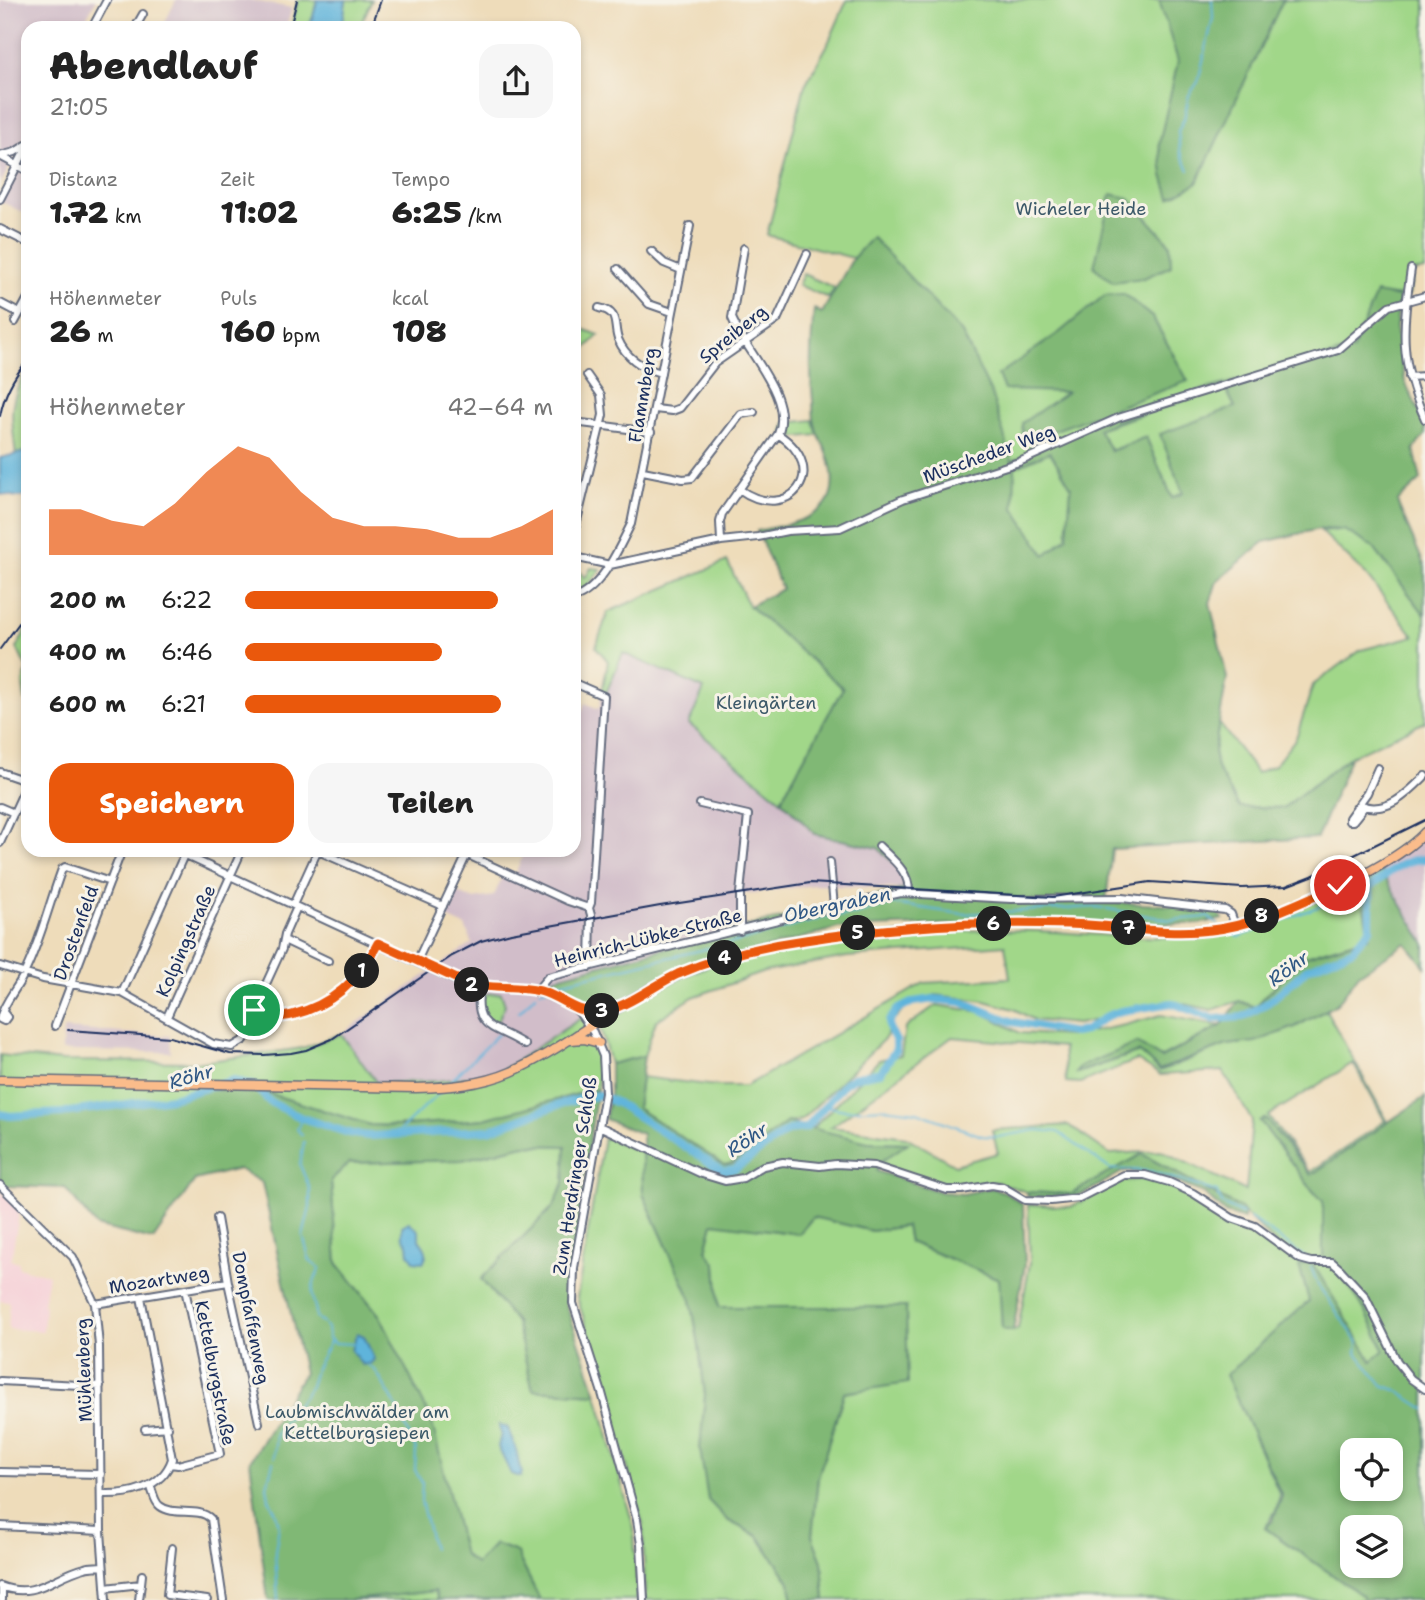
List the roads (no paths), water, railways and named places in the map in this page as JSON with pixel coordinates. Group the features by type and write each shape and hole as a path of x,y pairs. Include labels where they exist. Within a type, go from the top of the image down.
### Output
{"main road":[{"path":"0,1080 280,1086 454,1086 510,1072 568,1041 614,1009 662,982 702,965 754,950 805,940 888,930 997,924 1070,924 1192,932 1213,930 1279,910 1368,872 1400,854 1425,832"},
{"path":"578,1011 598,1012 614,1009"},
{"path":"568,1041 584,1039 599,1043"}],"street":[{"path":"96,21 107,0"},
{"path":"139,21 143,14"},
{"path":"0,156 21,148"},
{"path":"0,156 21,168"},
{"path":"0,199 21,156"},
{"name":"Flammberg","path":"610,565 631,524 690,226"},
{"path":"0,229 21,240"},
{"path":"720,541 721,516 778,435 783,420 780,401 732,316 744,248"},
{"path":"651,251 664,263 681,270"},
{"name":"Spreiberg","path":"655,409 672,411 680,408 715,363 777,320 807,254"},
{"path":"618,269 649,304 672,312"},
{"path":"1411,269 1403,337 1409,377 1425,419"},
{"name":"Müscheder Weg","path":"610,565 720,541 787,531 840,528 903,499 1019,462 1118,418 1338,349 1389,306 1425,296"},
{"path":"0,303 19,313"},
{"path":"599,307 614,317 617,337 634,361 641,367 661,373"},
{"path":"15,322 21,310"},
{"path":"581,505 601,426 602,401 598,390 587,376"},
{"path":"1409,377 1425,376"},
{"path":"643,471 683,478 694,477 741,414 754,412"},
{"path":"581,423 651,432"},
{"path":"739,489 753,499 764,502 780,500 797,490 804,475 802,461 794,447 778,435"},
{"path":"581,559 610,565 581,596"},
{"path":"581,686 604,696 589,908 590,967"},
{"path":"1378,768 1362,805 1379,807 1399,800 1425,776"},
{"path":"0,772 21,780"},
{"path":"0,843 21,794"},
{"path":"701,804 748,815 740,893 740,931"},
{"path":"0,807 13,813"},
{"path":"879,846 905,873 909,881 909,893"},
{"name":"Drostenfeld","path":"55,1026 119,857"},
{"path":"122,993 183,857"},
{"path":"188,857 453,979 480,987 537,990"},
{"name":"Kolpingstraße","path":"167,1017 239,857"},
{"path":"0,966 24,975 122,993 213,1044 232,1047 244,1040 254,1022 254,1010 315,857"},
{"path":"332,857 443,906"},
{"path":"417,961 466,857"},
{"path":"477,857 589,908"},
{"path":"830,862 834,907"},
{"path":"3,1012 24,975 62,869 65,867 110,882"},
{"name":"Heinrich-Lübke-Straße","path":"537,990 546,978 834,907 909,893 1011,899 1122,898 1225,910 1231,914 1233,926"},
{"path":"284,940 328,961"},
{"path":"254,1022 301,1013 331,998 357,978 378,943"},
{"path":"480,987 480,1014 487,1024 525,1045"},
{"name":"Zum Herdringer Schloß","path":"537,990 560,998 578,1011 599,1043 605,1060 606,1076 601,1114 574,1268 573,1303 602,1393 637,1520 644,1600"},
{"path":"599,1126 702,1174 725,1181 743,1178 773,1163 820,1166 855,1164 874,1166 947,1190 992,1185 1003,1187 1025,1200 1061,1201 1079,1198 1124,1175 1145,1175 1182,1187 1231,1218 1255,1226 1300,1259 1332,1262 1365,1296 1397,1361 1410,1379 1425,1389"},
{"name":"Mühlenberg","path":"0,1185 73,1257 95,1304 100,1386 101,1531 106,1600"},
{"name":"Dompfaffenweg","path":"217,1218 259,1423"},
{"name":"Mozartweg","path":"95,1304 228,1282"},
{"name":"Kettelburgstraße","path":"170,1464 178,1465 220,1454 185,1289"},
{"path":"100,1494 127,1493 150,1485 164,1474 173,1454 141,1297"},
{"path":"0,1389 0,1381 100,1386"},
{"path":"145,1429 168,1427"},
{"path":"0,1472 101,1474"},
{"path":"150,1485 157,1502 163,1508 203,1513 211,1519 223,1600"},
{"path":"0,1526 101,1531"},
{"path":"172,1548 167,1595 207,1600"},
{"path":"2,1600 1,1586 37,1593 86,1568 103,1566"},
{"path":"139,1600 142,1575"},
{"path":"105,1588 141,1584"}],"water":[{"path":"317,0 346,0 343,21 311,21"},
{"path":"21,453 21,497 0,494 0,458"},
{"path":"409,1222 419,1231 419,1240 426,1253 423,1262 414,1261 402,1236 402,1226"},
{"path":"357,1333 364,1336 374,1359 371,1363 362,1365 351,1350"},
{"path":"499,1425 508,1428 522,1472 521,1477 511,1474 498,1447 501,1434"}],"waterway":[{"path":"1189,170 1180,152 1178,131 1184,119 1189,95 1198,82 1213,18 1212,0"},
{"name":"Röhr","path":"0,1114 10,1116 62,1113 172,1098 234,1080 254,1086 270,1102 302,1118 352,1134 369,1136 489,1130 564,1103 599,1095 617,1103 723,1171 735,1169 788,1130 806,1128 845,1083 853,1078 881,1072 896,1049 889,1021 897,1010 913,1002 934,999 962,1002 1013,1022 1074,1033 1085,1031 1107,1016 1121,1011 1172,1003 1214,1019 1243,1017 1269,1002 1308,968 1352,950 1370,929 1370,887 1402,864 1425,859"},
{"name":"Obergraben","path":"1225,930 1239,937 1370,887"},
{"name":"Obergraben","path":"540,991 551,985 740,941 823,918 856,914 893,904 963,914 1097,907 1171,920 1208,917 1218,924"},
{"name":"Obergraben","path":"519,1012 536,994"},
{"path":"450,1082 498,1034"},
{"path":"395,1135 441,1091"},
{"path":"826,1106 845,1110 884,1108 917,1112 982,1136 998,1137 1037,1130 1058,1132 1110,1169 1150,1171 1217,1192 1222,1204 1242,1214"},
{"path":"302,1118 297,1129 302,1135"},
{"path":"304,1142 300,1165 310,1189 310,1207 303,1236 310,1261 320,1269 312,1291 316,1317 328,1328 329,1338 334,1343 353,1344"},
{"path":"1250,1218 1305,1257"},
{"path":"1311,1267 1318,1285 1358,1342 1357,1353 1382,1385 1396,1390 1425,1409"},
{"path":"274,1457 276,1433 309,1389 315,1370 331,1340"},
{"path":"368,1365 375,1370 394,1402 416,1450 415,1470 422,1483 421,1501 433,1549"},
{"path":"273,1462 267,1486 279,1526 275,1552 278,1600"}],"railway":[{"path":"292,21 297,0"},
{"path":"374,21 381,0"},
{"path":"0,416 10,386 21,368"},
{"path":"0,649 21,620"},
{"path":"68,1030 170,1037 230,1054 291,1053 332,1039 452,956 481,941 511,933 810,883 1053,897 1150,882 1242,888 1286,886 1312,876 1425,820"}],"park label":[{"name":"Wicheler Heide","path":"1081,209"},
{"name":"Kleingärten","path":"766,703"},
{"name":"Laubmischwälder am Kettelburgsiepen","path":"357,1422"}]}
